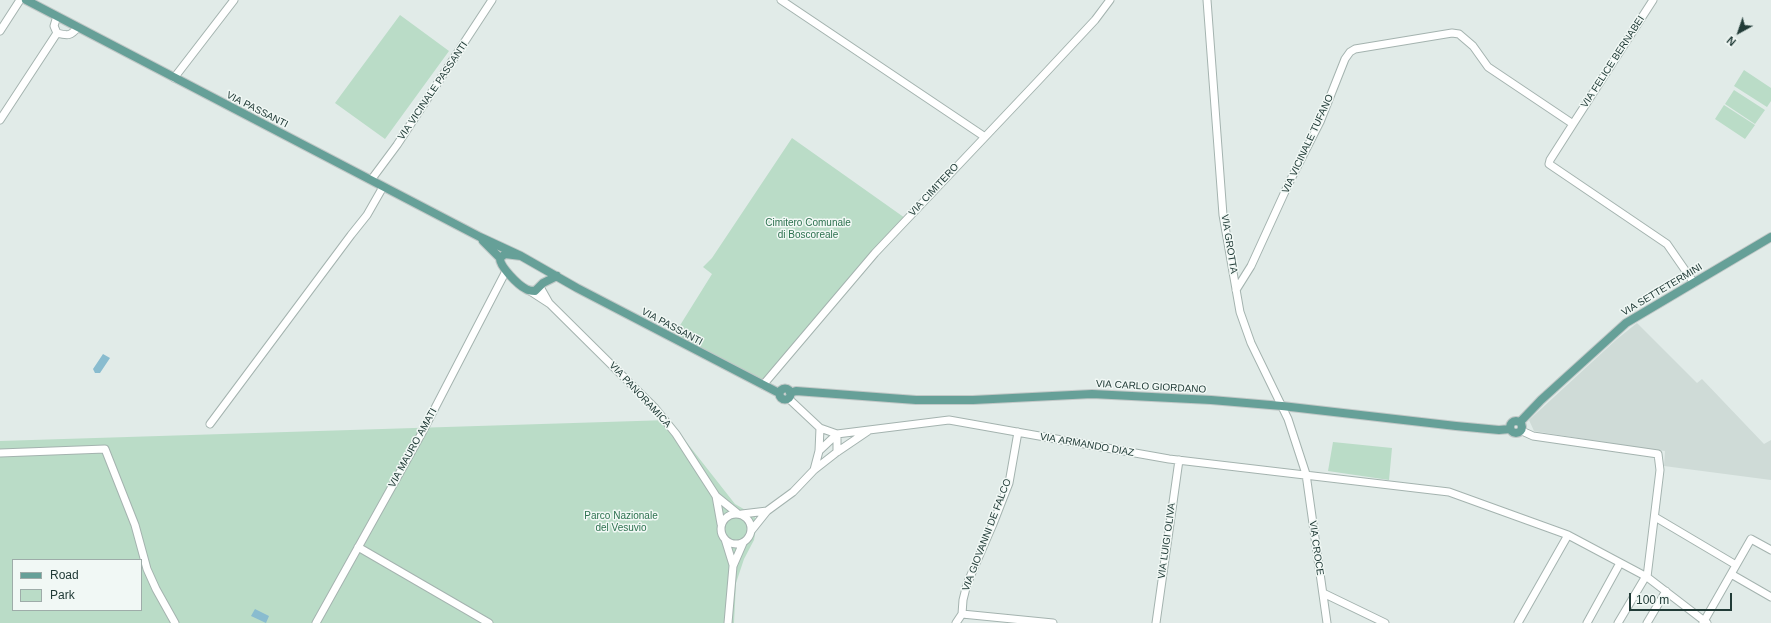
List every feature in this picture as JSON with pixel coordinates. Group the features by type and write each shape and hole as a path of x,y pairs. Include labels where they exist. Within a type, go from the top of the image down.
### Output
{"main road":[{"name":"VIA PASSANTI","path":"26,0 383,187 480,237 521,256 762,385 779,393 784,388 789,396"},
{"name":"VIA PASSANTI","path":"480,237 500,258 499,262 506,271 525,289 530,291"},
{"name":"VIA SETTETERMINI","path":"1510,429 1510,425 1516,421 1521,426 1541,400 1626,323 1771,238"},
{"name":"VIA PASSANTI","path":"500,258 505,254 521,256"},
{"name":"VIA PASSANTI","path":"532,262 542,274 541,285"},
{"path":"530,291 535,291 541,285 557,276"},
{"name":"VIA CARLO GIORDANO","path":"789,396 796,391 916,400 973,400 1092,394 1211,400 1282,406 1456,426 1499,430 1510,429"}],"street":[{"path":"0,31 20,0"},
{"path":"174,78 234,0"},
{"name":"VIA VICINALE PASSANTI","path":"371,180 401,139 492,0"},
{"path":"781,0 985,137"},
{"name":"VIA CIMITERO","path":"762,385 875,253 1095,20 1110,0"},
{"name":"VIA GROTTA","path":"1207,0 1224,215 1240,312 1251,343 1288,419 1306,474"},
{"name":"VIA FELICE BERNABEI","path":"1573,124 1653,0"},
{"path":"0,120 56,33 54,26 57,16"},
{"path":"56,33 69,36 72,35 78,27"},
{"name":"VIA VICINALE TUFANO","path":"1236,290 1251,266 1288,185 1320,122 1345,59 1350,52 1355,49 1452,33 1459,34 1474,46 1488,67 1573,124"},
{"path":"1573,124 1550,160 1549,164 1668,244 1694,283"},
{"path":"210,424 367,215 383,187"},
{"name":"VIA MAURO AMATI","path":"316,623 423,430 506,271"},
{"name":"VIA PANORAMICA","path":"541,285 550,304"},
{"name":"VIA PANORAMICA","path":"530,291 550,304 655,408 676,434 716,496 750,521 751,531"},
{"path":"789,396 820,428 837,434"},
{"name":"VIA ARMANDO DIAZ","path":"837,434 949,420 1179,460 1449,492 1568,535 1647,576 1705,622"},
{"path":"1521,426 1533,436 1658,454 1660,470 1647,576 1618,623"},
{"name":"VIA ARMANDO DIAZ","path":"814,470 819,451 820,428"},
{"name":"VIA ARMANDO DIAZ","path":"767,511 793,492 814,470 837,452 870,430"},
{"name":"VIA GIOVANNI DE FALCO","path":"956,623 962,614 962,600 967,584 1009,483 1018,432"},
{"path":"819,451 837,434"},
{"path":"837,434 837,452"},
{"path":"0,453 105,450 135,525 147,568 175,623"},
{"name":"VIA LUIGI OLIVA","path":"1156,623 1179,460"},
{"name":"VIA CROCE","path":"1306,474 1327,623"},
{"name":"VIA PANORAMICA","path":"716,496 722,534 733,566"},
{"path":"721,524 727,516 767,511"},
{"name":"VIA PANORAMICA","path":"728,623 733,566 743,543 747,540 751,531 767,511"},
{"path":"1655,517 1736,565"},
{"path":"1518,623 1568,535"},
{"path":"724,538 733,544 743,543"},
{"path":"1705,622 1751,539 1771,550"},
{"path":"358,547 489,623"},
{"path":"1587,623 1620,563"},
{"path":"1731,574 1771,597"},
{"path":"1648,623 1666,591"},
{"path":"1323,593 1386,623"},
{"path":"962,614 1009,621 1053,623"}],"shaded area":[{"path":"1637,323 1697,383 1702,379 1764,444 1771,440 1771,480 1664,466 1665,451 1534,431 1529,420 1617,339"}],"green space":[{"path":"400,15 449,51 385,139 335,103"},
{"path":"1744,70 1771,88 1771,101 1767,107 1734,86"},
{"path":"1734,90 1765,110 1755,124 1725,104"},
{"path":"1724,105 1755,125 1745,139 1715,119"},
{"name":"Cimitero Comunale di Boscoreale","path":"792,138 905,218 763,381 674,335 712,274 703,267 712,258"},
{"name":"Parco Nazionale del Vesuvio","path":"669,420 735,504 754,515 757,523 754,540 744,559 736,583 734,623 0,623 0,441"},
{"path":"1333,442 1392,448 1389,480 1328,471"}],"water":[{"path":"103,354 110,358 100,373 95,373 93,369"},
{"path":"255,609 269,616 266,623 251,616"}]}
